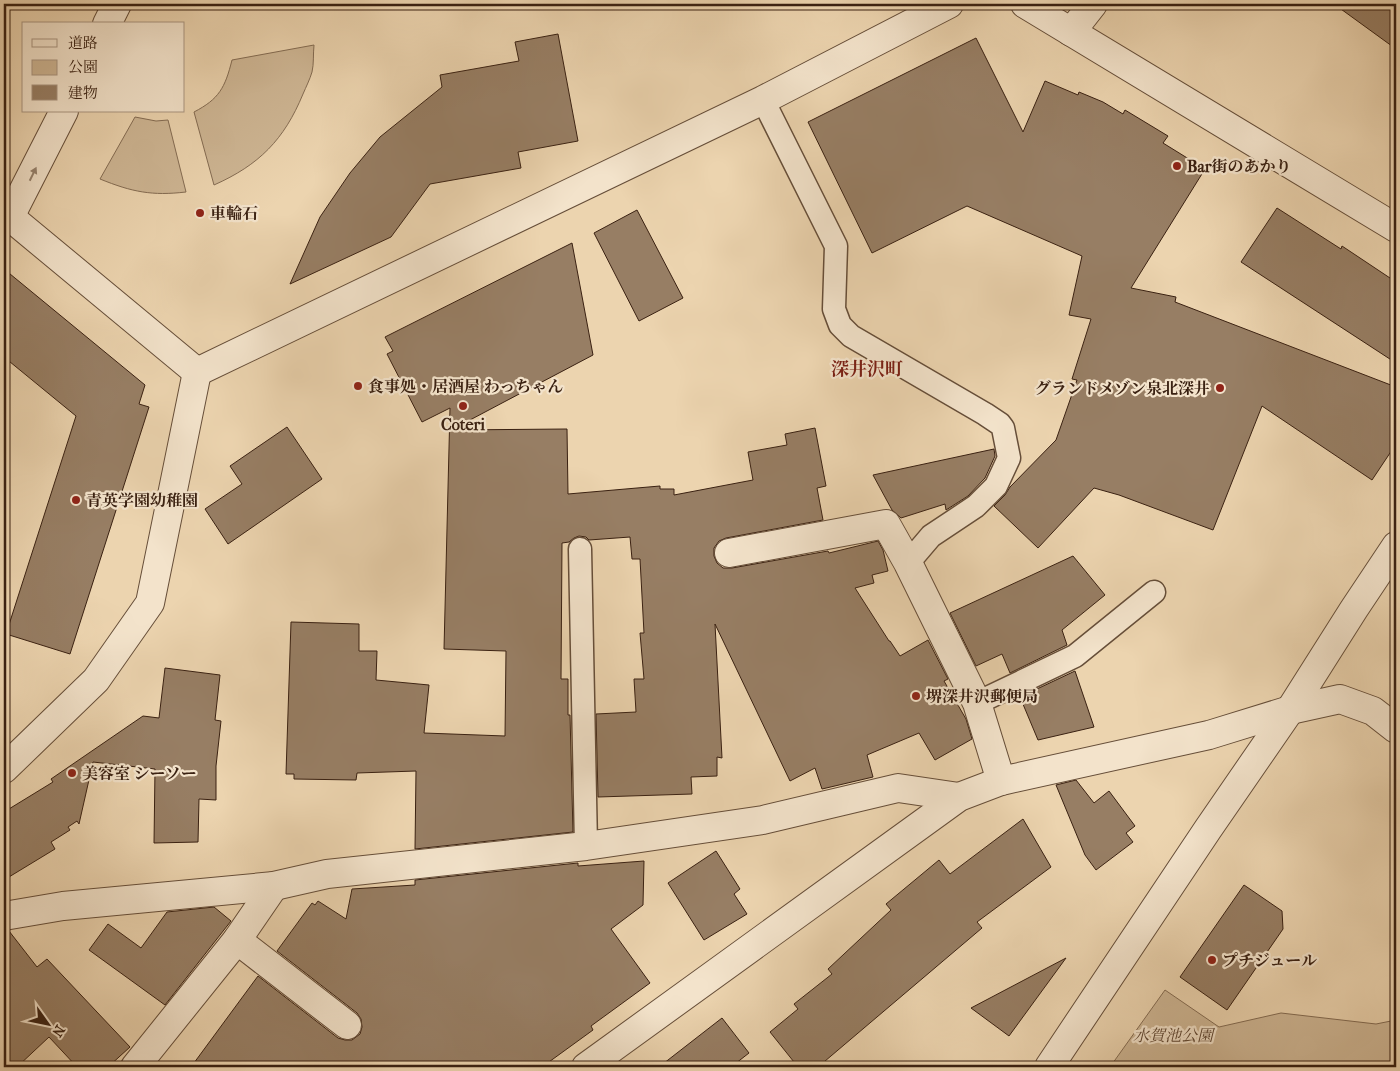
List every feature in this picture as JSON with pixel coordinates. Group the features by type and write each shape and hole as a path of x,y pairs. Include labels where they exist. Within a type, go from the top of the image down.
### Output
{"street":[{"path":"108,22 117,4"},
{"path":"197,372 763,100 949,4"},
{"path":"1024,4 1396,228"},
{"path":"1071,32 1093,4"},
{"path":"63,112 7,214 197,372"},
{"path":"4,769 96,680 150,603 197,372"},
{"path":"729,553 886,524 908,563 977,703 1001,781"},
{"path":"1051,1066 1208,829 1290,710 1396,546"},
{"path":"586,1067 959,797 1001,781 1209,735 1290,710 1340,699 1373,711 1396,729"},
{"path":"4,916 63,906 274,886 327,874 586,846 763,820 898,788 959,797"},
{"path":"134,1067 237,940 274,886"},
{"path":"237,940 347,1025"}],"lane":[{"path":"763,100 836,246 834,309 840,325 851,336 986,414 1003,428 1009,458 996,486 976,506 931,536 908,563"},
{"path":"580,549 586,846"},
{"path":"977,703 1075,656 1154,592"}],"green space":[{"path":"314,45 312,72 296,110 278,138 257,160 214,185 194,112 210,102 220,92 227,78 232,60"},
{"path":"135,117 156,121 168,120 186,192 142,192 100,179"},
{"name":"水賀池公園","path":"1165,990 1219,1027 1281,1013 1376,1024 1396,1020 1396,1067 1110,1067"}],"building":[{"path":"1334,4 1396,4 1396,49"},
{"path":"558,34 578,141 518,152 521,168 430,184 391,237 290,284 320,217 350,173 380,137 442,87 440,75 519,61 515,42"},
{"path":"976,38 1023,132 1045,81 1078,95 1079,92 1103,102 1123,114 1125,110 1168,136 1163,143 1205,169 1131,288 1176,297 1175,302 1396,387 1396,444 1372,480 1262,406 1213,530 1119,495 1094,488 1038,548 994,506 1056,440 1077,380 1072,379 1091,319 1069,315 1082,256 967,206 872,253 808,122"},
{"path":"1277,208 1341,249 1342,246 1396,282 1396,363 1241,262"},
{"path":"637,210 683,298 639,321 594,233"},
{"path":"572,243 593,355 451,430 567,429 568,494 660,486 660,489 674,489 674,495 753,480 748,452 787,445 785,434 815,428 826,486 817,488 823,520 726,538 719,541 714,548 714,556 717,563 723,568 732,568 828,551 829,553 878,541 883,550 888,571 872,575 874,583 855,588 900,656 928,640 948,679 944,681 966,719 972,739 935,760 919,733 867,755 873,777 822,789 815,768 790,781 715,624 722,758 717,757 717,776 691,777 692,794 598,797 596,714 636,712 634,679 644,679 640,633 644,633 640,559 632,559 630,537 589,540 586,537 579,536 569,542 562,543 561,679 568,679 573,832 415,849 416,771 357,773 356,780 294,779 294,774 286,774 291,622 359,624 359,651 377,651 376,680 429,685 424,733 505,736 506,651 444,649 450,408 422,422 387,354 393,351 385,337"},
{"path":"4,269 145,385 139,404 149,407 70,654 6,634 76,416 4,357"},
{"path":"287,427 322,479 228,544 205,509 242,484 230,466"},
{"path":"994,449 995,456 985,478 968,496 946,510 945,504 901,518 892,510 873,475"},
{"path":"1073,556 1105,595 1062,630 1067,645 1010,673 1002,654 976,666 950,613"},
{"path":"165,668 220,675 215,720 221,721 216,766 216,800 199,799 198,842 154,843 155,769 93,762 79,824 77,821 68,827 70,830 51,842 55,849 4,880 4,812 53,782 51,779 143,716 159,718"},
{"path":"1075,671 1094,727 1038,740 1020,697"},
{"path":"1076,780 1094,803 1109,791 1135,826 1126,833 1133,842 1096,870 1085,855 1056,785"},
{"path":"1023,819 1051,867 977,922 982,928 818,1067 798,1067 770,1032 798,1009 794,1004 832,974 828,969 891,910 886,904 939,860 950,874"},
{"path":"716,851 740,889 734,894 747,914 704,940 668,883"},
{"path":"644,861 643,905 611,929 650,983 591,1026 593,1030 542,1067 191,1067 258,976 338,1038 352,1040 360,1034 362,1027 361,1019 357,1013 277,951 312,903 315,905 318,901 346,919 352,889 415,885 415,880 578,863 578,866"},
{"path":"1244,885 1282,911 1283,929 1227,1010 1180,977"},
{"path":"214,907 231,921 165,1005 89,950 108,924 141,948 167,912"},
{"path":"4,931 9,931 37,967 47,959 130,1047 108,1067 77,1067 49,1037 17,1067 4,1067"},
{"path":"1066,958 1009,1036 971,1008"},
{"path":"722,1018 749,1053 731,1067 659,1067"}],"place":[{"name":"Bar街のあかり","path":"1177,166"},
{"name":"車輪石","path":"200,213"},
{"name":"食事処・居酒屋 わっちゃん","path":"358,386"},
{"name":"グランドメゾン泉北深井","path":"1220,388"},
{"name":"Coteri","path":"463,406"},
{"name":"青英学園幼稚園","path":"76,500"},
{"name":"堺深井沢郵便局","path":"916,696"},
{"name":"美容室 シーソー","path":"72,773"},
{"name":"プチジュール","path":"1212,960"}],"district":[{"name":"深井沢町","path":"867,369"}]}
